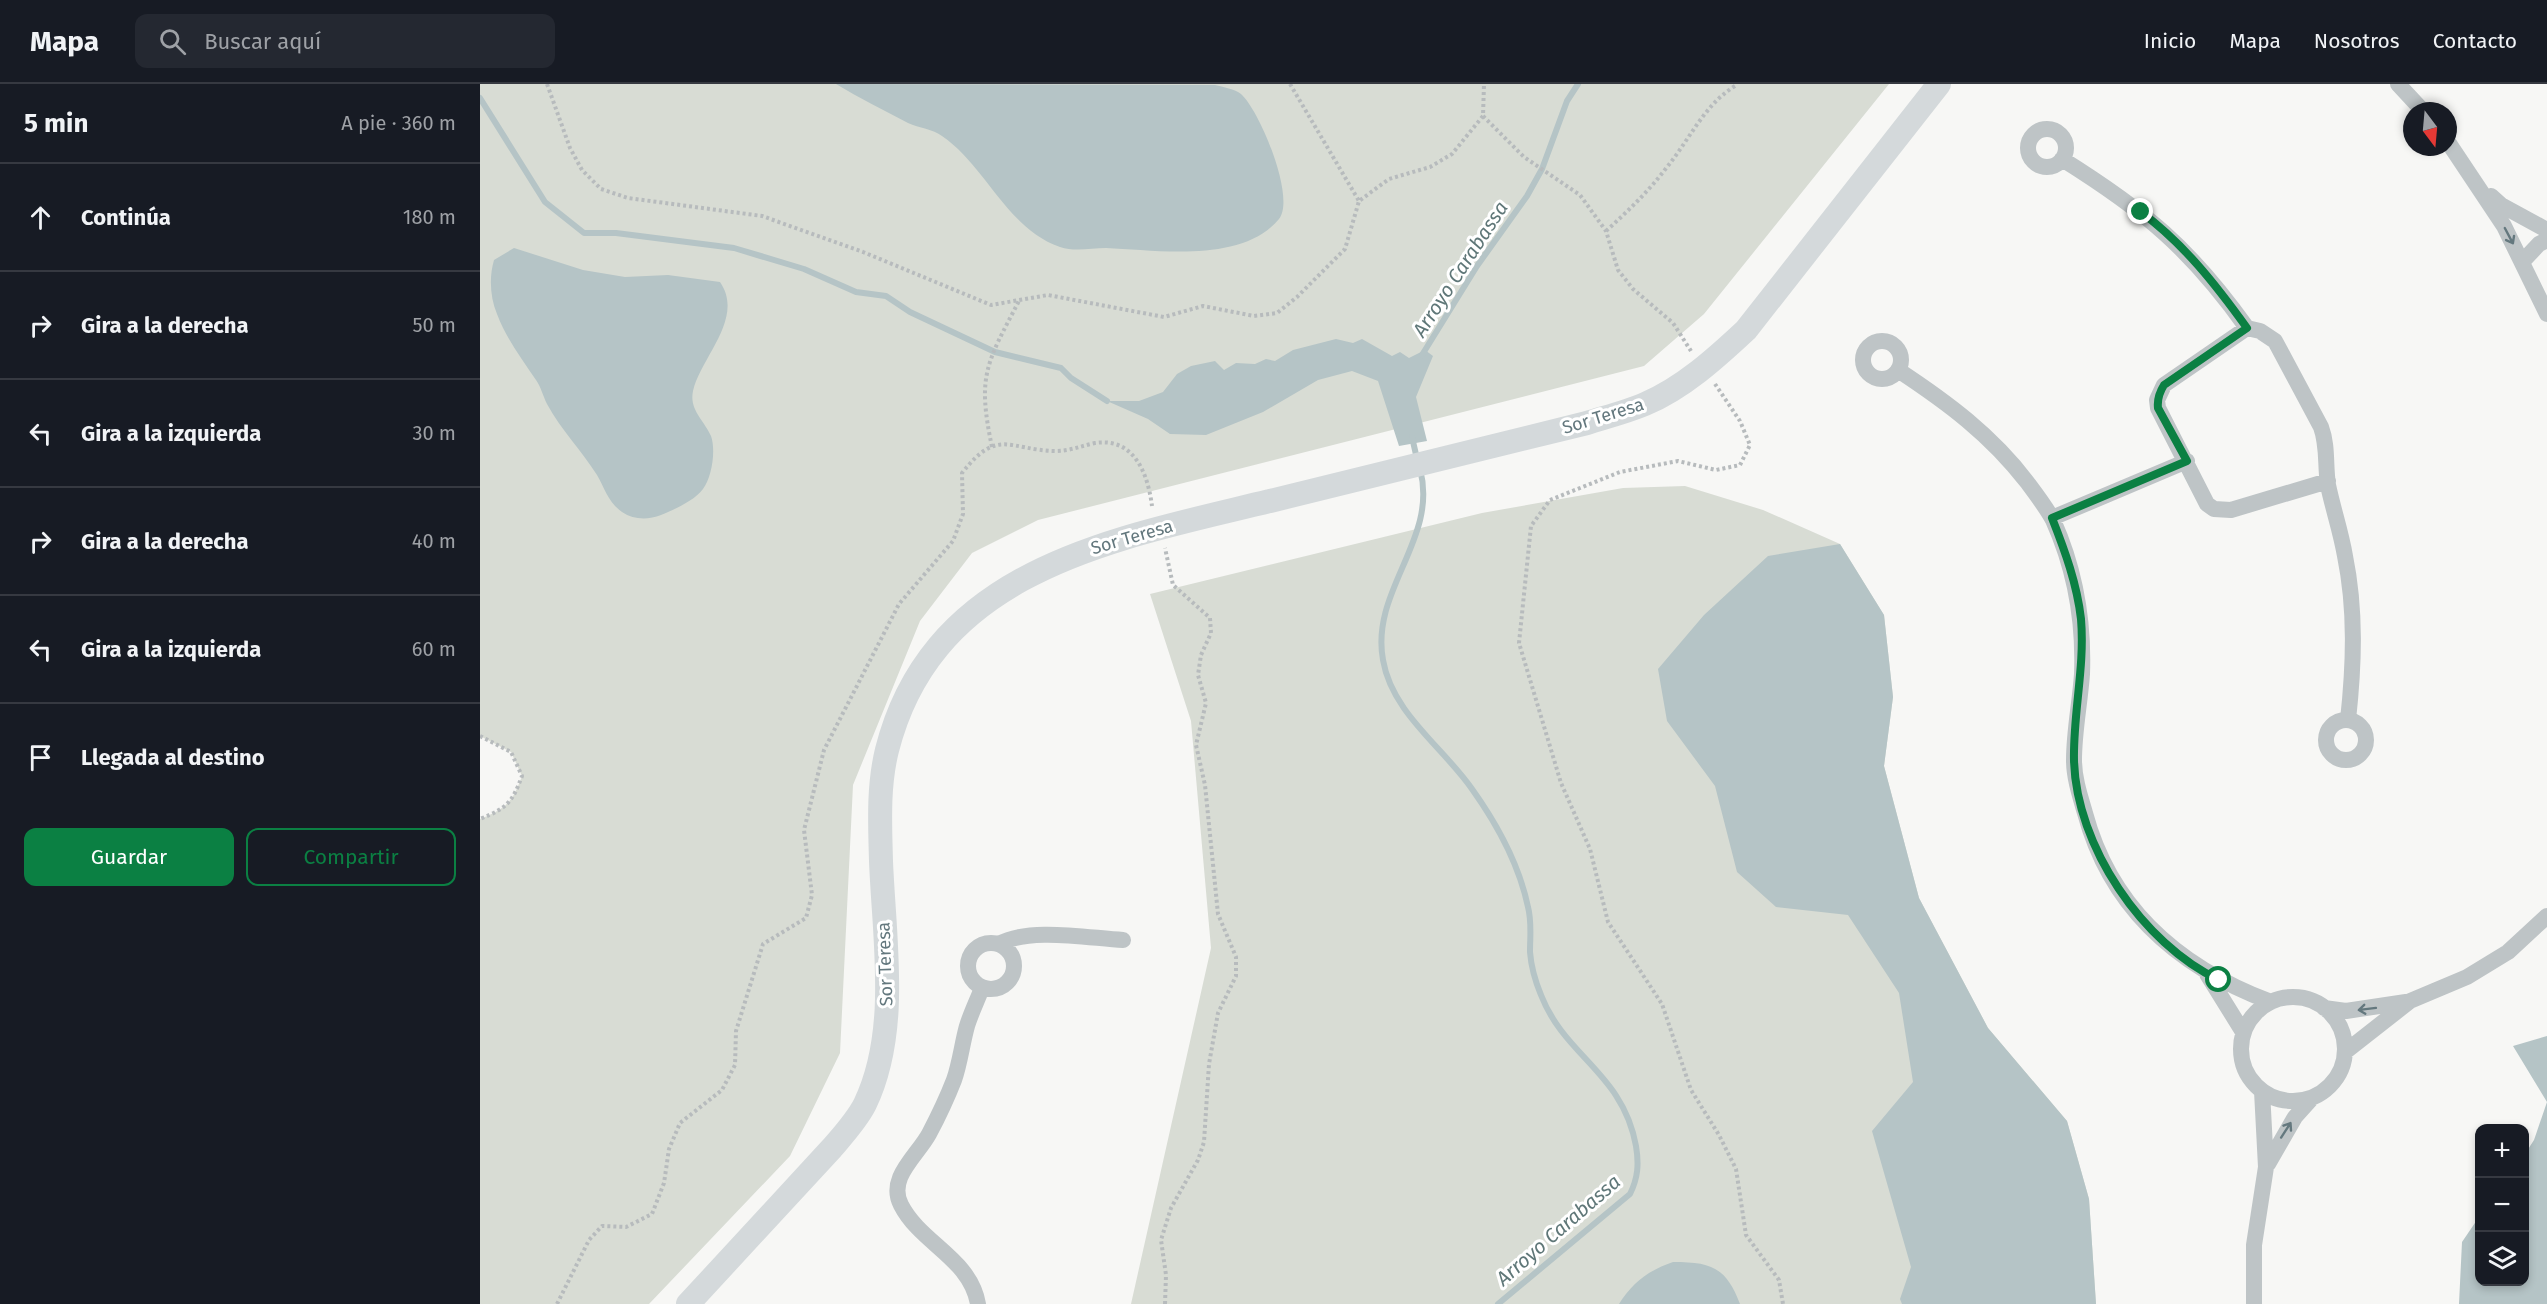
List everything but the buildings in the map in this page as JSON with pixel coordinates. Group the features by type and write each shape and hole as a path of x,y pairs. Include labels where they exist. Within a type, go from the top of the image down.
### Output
{"street":[{"name":"Sor Teresa","path":"688,1304 855,1121 874,1082 881,1057 887,1017 880,825 882,782 887,750 916,680 950,633 1000,592 1032,572 1067,556 1116,539 1587,423 1646,404 1671,390 1721,354 1746,330 1778,293 1939,84"},
{"path":"2398,84 2415,102"},
{"path":"2457,155 2479,186 2523,261 2547,313"},
{"path":"2062,159 2110,189 2180,244 2206,273 2247,328 2260,331 2275,342 2316,417 2326,440 2328,481 2346,556 2350,591 2353,672 2348,720"},
{"path":"2479,186 2501,206 2547,230"},
{"path":"2523,261 2539,244 2547,240"},
{"path":"2247,328 2164,385 2157,400 2158,408 2207,504 2223,511 2328,481"},
{"path":"1898,370 1953,407 1984,433 2010,460 2052,518 2074,582 2080,616 2082,677 2074,762 2089,827 2103,863 2126,902 2161,940 2206,974 2271,1002"},
{"path":"2052,518 2187,461"},
{"path":"2313,1097 2295,1101 2278,1099 2262,1091 2250,1080 2243,1065 2240,1048 2243,1032 2259,1010 2271,1002 2298,998 2324,1008 2354,1010 2410,1001 2467,977 2508,952 2547,916"},
{"path":"999,944 1012,956 1013,974 1000,987 982,988 969,975 968,957 981,944 999,944 1012,936 1038,935 1123,940"},
{"path":"2206,974 2243,1032"},
{"path":"978,1304 975,1290 966,1272 913,1222 901,1205 897,1195 897,1180 929,1134 954,1079 968,1023 982,988"},
{"path":"2345,1052 2410,1001"},
{"path":"2266,1167 2295,1117 2313,1097 2335,1079 2345,1052 2343,1035 2336,1020 2324,1008"},
{"path":"2254,1304 2254,1245 2266,1167 2262,1091"}],"path":[{"path":"547,84 570,148 582,170 601,189 628,198 762,216 863,252 991,305 1048,295 1164,317 1203,306 1254,316 1277,313 1297,297 1345,249 1359,201 1389,179 1430,167 1452,154 1484,116 1484,84"},
{"path":"1290,84 1359,201"},
{"path":"1606,231 1638,202 1668,166 1715,99 1736,86"},
{"path":"1484,116 1524,157 1580,195 1606,231 1618,270 1633,289 1673,323 1694,354"},
{"path":"992,447 983,393 989,363 1019,301"},
{"path":"1716,384 1740,421 1750,445 1740,465 1716,471 1678,461 1620,472 1550,500 1531,526 1519,643 1562,783 1590,849 1608,922 1662,1004 1691,1090 1719,1135 1736,1169 1746,1235 1779,1280 1783,1304"},
{"path":"557,1304 589,1240 602,1226 626,1227 652,1214 664,1183 669,1149 680,1123 722,1090 735,1065 736,1031 763,944 806,918 812,895 804,830 824,750 899,604 953,542 963,514 962,473 976,455 1003,442 1042,451 1068,451 1097,443 1119,446 1137,457 1149,481 1152,506"},
{"path":"1165,548 1173,585 1210,618 1211,633 1201,655 1198,675 1206,703 1196,745 1205,785 1218,914 1236,957 1236,976 1218,1013 1209,1064 1204,1142 1198,1160 1171,1208 1161,1240 1166,1275 1165,1304"},
{"path":"480,736 511,752 522,776 513,799 495,813 480,819"}],"shaded area":[{"path":"480,84 1889,84 1704,314 1644,366 1038,520 972,553 920,621 853,785 840,1053 790,1156 649,1304 480,1304 480,819 507,804 515,793 522,776 511,752 480,736"},
{"path":"836,84 1215,85 1229,88 1241,94 1249,103 1266,135 1279,175 1283,193 1283,208 1279,219 1263,233 1244,243 1221,248 1173,252 1106,248 1077,250 1060,247 1025,226 972,163 942,136 908,123"},
{"path":"514,248 583,270 625,277 668,275 720,282 726,296 725,323 697,378 692,398 698,415 711,436 713,448 709,478 695,497 666,513 646,518 627,515 610,500 597,475 553,414 538,383 509,340 497,314 491,287 494,260"},
{"path":"1336,339 1353,343 1362,339 1392,356 1400,352 1409,358 1425,350 1433,356 1416,397 1427,441 1399,446 1378,381 1352,371 1318,380 1263,412 1206,435 1170,434 1148,419 1107,401 1139,401 1163,392 1177,374 1191,366 1215,361 1224,370 1236,363 1255,364 1266,359 1275,361 1293,350"},
{"path":"1685,486 1763,510 1840,544 1884,615 1893,697 1884,766 1919,898 1988,1028 2067,1121 2089,1199 2096,1304 1131,1304 1211,948 1191,721 1150,594 1482,513 1623,488"},
{"path":"1840,544 1884,615 1893,697 1884,766 1919,898 1988,1028 2067,1121 2089,1199 2096,1304 1902,1304 1900,1299 1911,1267 1872,1131 1913,1082 1899,993 1848,915 1776,907 1737,872 1715,786 1667,721 1658,669 1704,615 1768,556"},
{"path":"2547,1036 2547,1102 2513,1046"},
{"path":"2547,1102 2547,1304 2459,1304 2462,1242 2475,1223 2475,1286 2529,1286 2529,1148 2534,1140"},
{"path":"1673,1262 1698,1263 1716,1269 1729,1282 1740,1304 1619,1304 1642,1278"}],"waterway":[{"name":"Arroyo Carabassa","path":"1422,355 1477,266 1527,196 1542,169 1567,101 1578,84"},
{"path":"480,98 545,202 584,233 616,233 734,248 804,269 856,292 886,296 910,312 995,352 1061,368 1071,378 1107,401"},
{"name":"Arroyo Carabassa","path":"1412,437 1417,459"},
{"name":"Arroyo Carabassa","path":"1420,469 1423,494 1420,519 1386,610 1382,635 1383,660 1388,679 1407,713 1460,774 1498,830 1513,860 1524,891 1530,918 1531,963 1541,995 1551,1016 1564,1034 1607,1082 1619,1100 1629,1121 1637,1153 1636,1177 1630,1194 1498,1304"}],"route":[{"path":"2141,212 2180,244 2206,273 2247,328 2164,385 2160,391 2157,400 2158,408 2187,461 2052,518 2074,582 2080,616 2082,677 2076,721 2074,762 2089,827 2103,863 2126,902 2161,940 2206,974 2219,980"}]}
